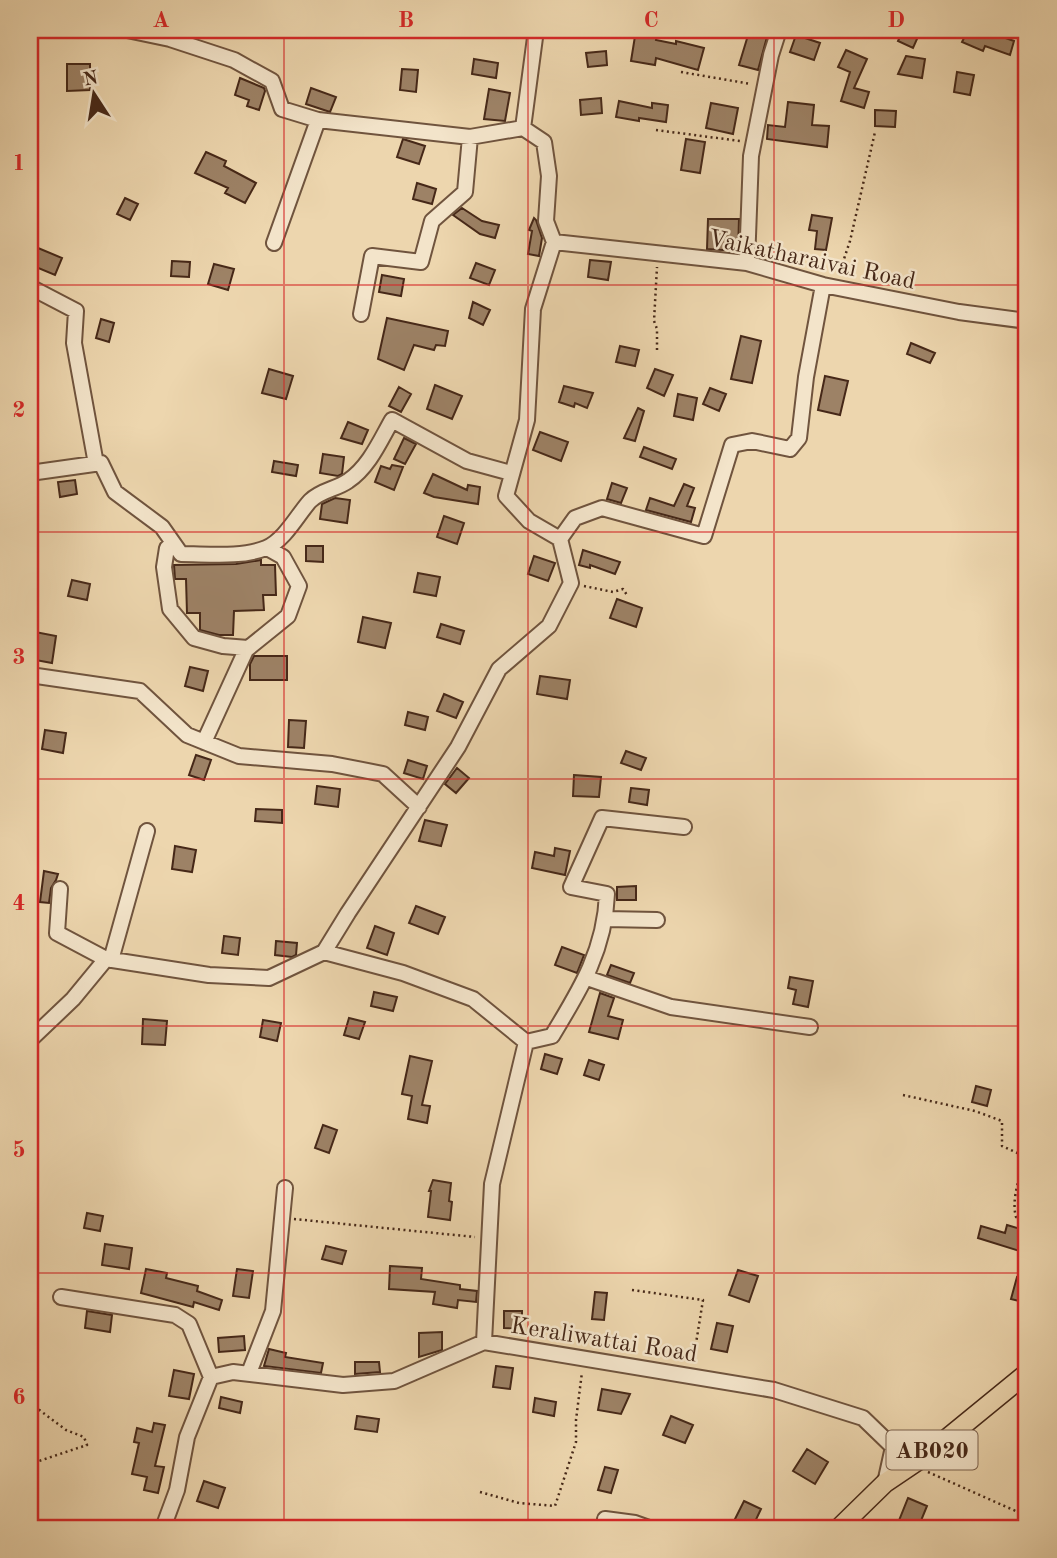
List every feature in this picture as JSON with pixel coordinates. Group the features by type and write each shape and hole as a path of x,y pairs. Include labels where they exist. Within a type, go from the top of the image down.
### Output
{"main road":[{"name":"AB020","path":"839,1528 885,1483 1027,1373"}],"street":[{"path":"60,889 57,933 108,960 209,975 269,978 324,952 458,747 499,669 549,626 571,583 560,539 529,521 506,496 527,420 533,309 554,242 546,221 549,176 544,142 523,128 470,137 318,120 282,109 272,81 234,60 170,39 127,30"},
{"path":"523,128 536,30"},
{"path":"747,263 751,156 779,30"},
{"path":"274,243 318,120"},
{"path":"361,314 372,257 421,262 432,221 465,192 470,137"},
{"name":"Vaikatharaivai Road","path":"554,242 747,263 829,286 959,312 1027,321"},
{"path":"560,539 575,518 602,508 704,536 732,445 752,441 790,449 799,439 806,377 829,286"},
{"path":"30,287 76,311 74,344 96,464"},
{"path":"30,473 101,463 115,492 162,527 181,554 241,553 267,548 298,520 310,501 322,492 348,481 370,458 392,420 467,461 511,472"},
{"path":"173,544 167,548 164,567 170,608 194,638 223,646 248,648"},
{"path":"204,742 248,648 288,616 299,586 283,557 267,548"},
{"path":"30,675 140,691 187,735 239,756 332,764 383,774 419,807"},
{"path":"324,952 403,974 472,999 526,1042 552,1036 587,978 607,919 607,894 571,887 602,818 684,827"},
{"path":"30,1040 73,999 108,960 146,831"},
{"path":"607,919 657,920"},
{"path":"587,978 671,1007 810,1027"},
{"name":"Keraliwattai Road","path":"526,1042 492,1184 484,1342 774,1390 863,1419 893,1447"},
{"path":"249,1373 273,1311 285,1188"},
{"path":"61,1297 175,1315 189,1324 211,1377 187,1437 177,1490 163,1528"},
{"path":"211,1377 233,1371 343,1385 394,1381 484,1342"},
{"path":"885,1483 893,1447 920,1458"},
{"path":"605,1518 635,1522 649,1528"}],"path":[{"path":"681,72 765,86"},
{"path":"656,130 754,143"},
{"path":"829,286 850,242 875,132"},
{"path":"657,350 657,329 654,321 658,254"},
{"path":"571,583 613,592 623,589 627,595"},
{"path":"903,1095 975,1111 1002,1121 1002,1146 1026,1157 1018,1180 1014,1210 1016,1217 1027,1221"},
{"path":"282,1218 489,1239"},
{"path":"632,1290 703,1300 691,1376"},
{"path":"480,1492 519,1503 555,1506 576,1442 582,1379 581,1358"},
{"path":"30,1403 66,1430 84,1437 88,1445 30,1464"},
{"path":"920,1458 1027,1516"}],"building":[{"path":"636,30 658,30 656,40 676,44 676,41 704,48 698,70 656,58 655,65 631,61"},
{"path":"903,30 921,30 913,48 898,41"},
{"path":"968,30 992,30 991,33 1014,41 1010,55 985,46 983,51 962,42"},
{"path":"749,32 767,37 758,70 739,65"},
{"path":"796,35 820,43 814,60 790,52"},
{"path":"846,50 867,59 854,88 869,92 864,108 841,101 850,72 838,67"},
{"path":"606,51 607,65 588,67 586,53"},
{"path":"906,56 925,59 922,78 898,74"},
{"path":"474,59 498,63 496,78 472,74"},
{"path":"67,64 90,64 90,90 67,91"},
{"path":"402,69 418,70 416,92 400,90"},
{"path":"957,72 974,75 970,95 954,92"},
{"path":"240,78 264,88 259,110 247,106 249,100 235,95"},
{"path":"311,88 336,97 330,112 306,104"},
{"path":"489,89 510,93 505,121 484,119"},
{"path":"601,98 602,113 581,115 580,100"},
{"path":"619,101 652,108 652,103 668,105 666,122 616,117"},
{"path":"788,102 814,105 812,125 829,126 827,147 767,139 768,125 785,127"},
{"path":"711,103 738,108 733,134 706,128"},
{"path":"875,110 896,111 895,127 875,126"},
{"path":"403,139 425,146 419,164 397,157"},
{"path":"686,139 705,142 700,173 681,170"},
{"path":"206,152 226,161 224,166 256,183 245,203 225,193 228,188 195,173"},
{"path":"417,183 436,189 432,204 413,199"},
{"path":"125,198 138,204 130,220 117,214"},
{"path":"462,208 482,221 499,225 495,238 480,234 453,215"},
{"path":"812,215 832,218 826,250 815,249 817,231 809,230"},
{"path":"534,218 542,238 539,256 528,254 532,231 529,230"},
{"path":"708,219 739,219 738,251 707,249"},
{"path":"38,248 62,258 55,275 31,265"},
{"path":"590,260 611,262 608,280 588,277"},
{"path":"172,261 190,262 189,277 171,276"},
{"path":"476,263 495,270 489,285 470,278"},
{"path":"214,264 234,269 228,290 208,284"},
{"path":"382,275 404,279 401,296 379,292"},
{"path":"473,302 490,310 483,325 469,318"},
{"path":"387,318 448,331 445,346 436,345 434,350 414,345 404,370 378,359"},
{"path":"101,319 114,323 109,342 96,338"},
{"path":"741,336 761,341 752,383 731,379"},
{"path":"911,343 935,353 930,363 907,354"},
{"path":"620,346 639,350 635,366 616,362"},
{"path":"269,369 293,376 286,399 262,393"},
{"path":"655,369 673,375 664,396 647,388"},
{"path":"825,376 848,381 840,415 818,410"},
{"path":"435,385 462,396 452,419 427,409"},
{"path":"564,386 593,393 587,408 575,403 574,407 559,402"},
{"path":"399,387 411,394 401,412 389,406"},
{"path":"710,388 726,394 719,411 703,404"},
{"path":"678,394 697,398 693,420 674,416"},
{"path":"638,408 644,411 635,441 624,438"},
{"path":"348,422 368,430 362,444 341,438"},
{"path":"540,432 568,442 561,461 533,450"},
{"path":"404,438 416,444 405,464 394,459"},
{"path":"644,447 676,459 672,469 640,457"},
{"path":"323,454 344,457 342,474 338,476 320,473"},
{"path":"274,461 298,465 296,476 272,472"},
{"path":"392,465 403,467 394,490 375,482 381,466 390,469"},
{"path":"433,474 467,490 468,485 480,487 478,504 424,493"},
{"path":"75,480 77,494 60,497 58,482"},
{"path":"612,483 627,488 621,503 607,499"},
{"path":"684,484 694,488 687,506 695,508 691,522 646,510 650,498 674,506"},
{"path":"335,498 350,500 347,523 320,519 322,504"},
{"path":"444,516 464,523 457,544 437,537"},
{"path":"306,546 323,546 323,562 306,561"},
{"path":"583,550 620,562 615,574 590,565 590,568 579,565"},
{"path":"534,556 555,563 548,581 528,574"},
{"path":"261,560 261,565 275,565 276,595 263,595 264,610 234,611 233,635 200,630 200,613 187,613 186,579 175,579 174,565 236,564"},
{"path":"418,573 440,577 436,596 414,592"},
{"path":"72,580 90,584 87,600 68,596"},
{"path":"617,599 642,608 636,627 610,618"},
{"path":"363,617 391,623 385,648 358,642"},
{"path":"441,624 464,631 460,644 437,637"},
{"path":"30,631 56,636 52,663 30,659"},
{"path":"254,656 287,656 287,680 250,680 250,664"},
{"path":"190,667 208,671 203,691 185,686"},
{"path":"540,676 570,680 567,699 537,694"},
{"path":"444,694 463,702 456,718 437,711"},
{"path":"408,712 428,717 425,730 405,725"},
{"path":"289,720 306,721 304,748 288,747"},
{"path":"45,730 66,733 63,753 42,749"},
{"path":"626,751 646,758 641,770 621,763"},
{"path":"196,755 211,760 204,780 189,775"},
{"path":"408,760 427,766 423,779 404,773"},
{"path":"457,768 469,778 456,793 445,784"},
{"path":"574,775 601,777 599,797 573,796"},
{"path":"317,786 340,789 338,807 315,804"},
{"path":"631,788 649,790 647,805 629,802"},
{"path":"256,809 282,810 282,823 255,821"},
{"path":"425,820 447,825 441,846 419,841"},
{"path":"175,846 196,850 192,872 172,869"},
{"path":"555,848 570,851 565,875 532,868 535,852 554,856"},
{"path":"44,871 58,874 51,888 49,903 40,902"},
{"path":"636,886 636,900 617,900 617,887"},
{"path":"416,906 445,917 438,934 409,923"},
{"path":"375,926 394,933 387,955 367,948"},
{"path":"224,936 240,938 238,955 222,953"},
{"path":"276,941 297,943 296,955 275,955"},
{"path":"562,947 584,955 577,973 555,965"},
{"path":"611,965 634,973 630,983 607,975"},
{"path":"790,977 813,981 808,1007 793,1004 796,990 788,988"},
{"path":"374,992 397,997 393,1011 371,1006"},
{"path":"600,993 614,998 608,1016 623,1020 618,1039 589,1032"},
{"path":"349,1018 365,1022 359,1039 344,1035"},
{"path":"143,1019 167,1021 165,1045 142,1044"},
{"path":"263,1020 281,1023 277,1041 260,1037"},
{"path":"545,1054 562,1059 557,1074 541,1069"},
{"path":"410,1056 432,1061 422,1105 430,1106 427,1123 408,1119 412,1096 402,1094"},
{"path":"589,1060 604,1065 599,1080 584,1075"},
{"path":"976,1086 991,1090 987,1106 972,1102"},
{"path":"323,1125 337,1130 329,1153 315,1148"},
{"path":"433,1180 451,1183 450,1220 428,1217 429,1191"},
{"path":"87,1213 103,1216 100,1231 84,1228"},
{"path":"1007,1225 1027,1231 1026,1253 978,1238 981,1226 1005,1233"},
{"path":"105,1244 132,1248 129,1269 102,1265"},
{"path":"326,1246 346,1251 342,1264 322,1259"},
{"path":"390,1266 422,1268 421,1279 460,1285 460,1289 477,1291 476,1302 458,1300 457,1308 433,1304 435,1292 389,1289"},
{"path":"146,1269 167,1273 166,1278 198,1286 197,1291 222,1300 219,1310 194,1302 193,1307 141,1293"},
{"path":"237,1269 253,1271 249,1298 233,1296"},
{"path":"738,1270 758,1276 749,1302 729,1295"},
{"path":"1017,1277 1027,1280 1027,1303 1011,1299"},
{"path":"595,1292 607,1293 604,1320 592,1319"},
{"path":"87,1311 112,1315 110,1332 85,1328"},
{"path":"504,1311 522,1311 522,1329 504,1328"},
{"path":"717,1323 733,1326 727,1352 711,1349"},
{"path":"442,1332 442,1350 419,1357 419,1333"},
{"path":"244,1336 245,1350 219,1352 218,1338"},
{"path":"269,1349 286,1353 285,1357 323,1363 321,1373 264,1366"},
{"path":"355,1362 379,1362 380,1372 355,1374"},
{"path":"496,1366 513,1368 510,1389 493,1387"},
{"path":"174,1370 194,1374 189,1399 169,1396"},
{"path":"602,1389 630,1394 621,1414 598,1410"},
{"path":"221,1397 242,1402 240,1413 219,1408"},
{"path":"535,1398 556,1402 554,1416 533,1412"},
{"path":"357,1416 379,1419 377,1432 355,1429"},
{"path":"671,1416 693,1425 685,1443 663,1435"},
{"path":"154,1423 165,1425 155,1466 164,1467 158,1493 144,1490 147,1477 132,1474 139,1443 134,1442 137,1428 152,1432"},
{"path":"807,1449 828,1462 815,1484 793,1471"},
{"path":"605,1467 618,1470 611,1493 598,1490"},
{"path":"204,1481 225,1488 218,1508 197,1501"},
{"path":"908,1498 927,1506 918,1528 896,1528"},
{"path":"744,1501 761,1509 752,1528 733,1523"}]}
